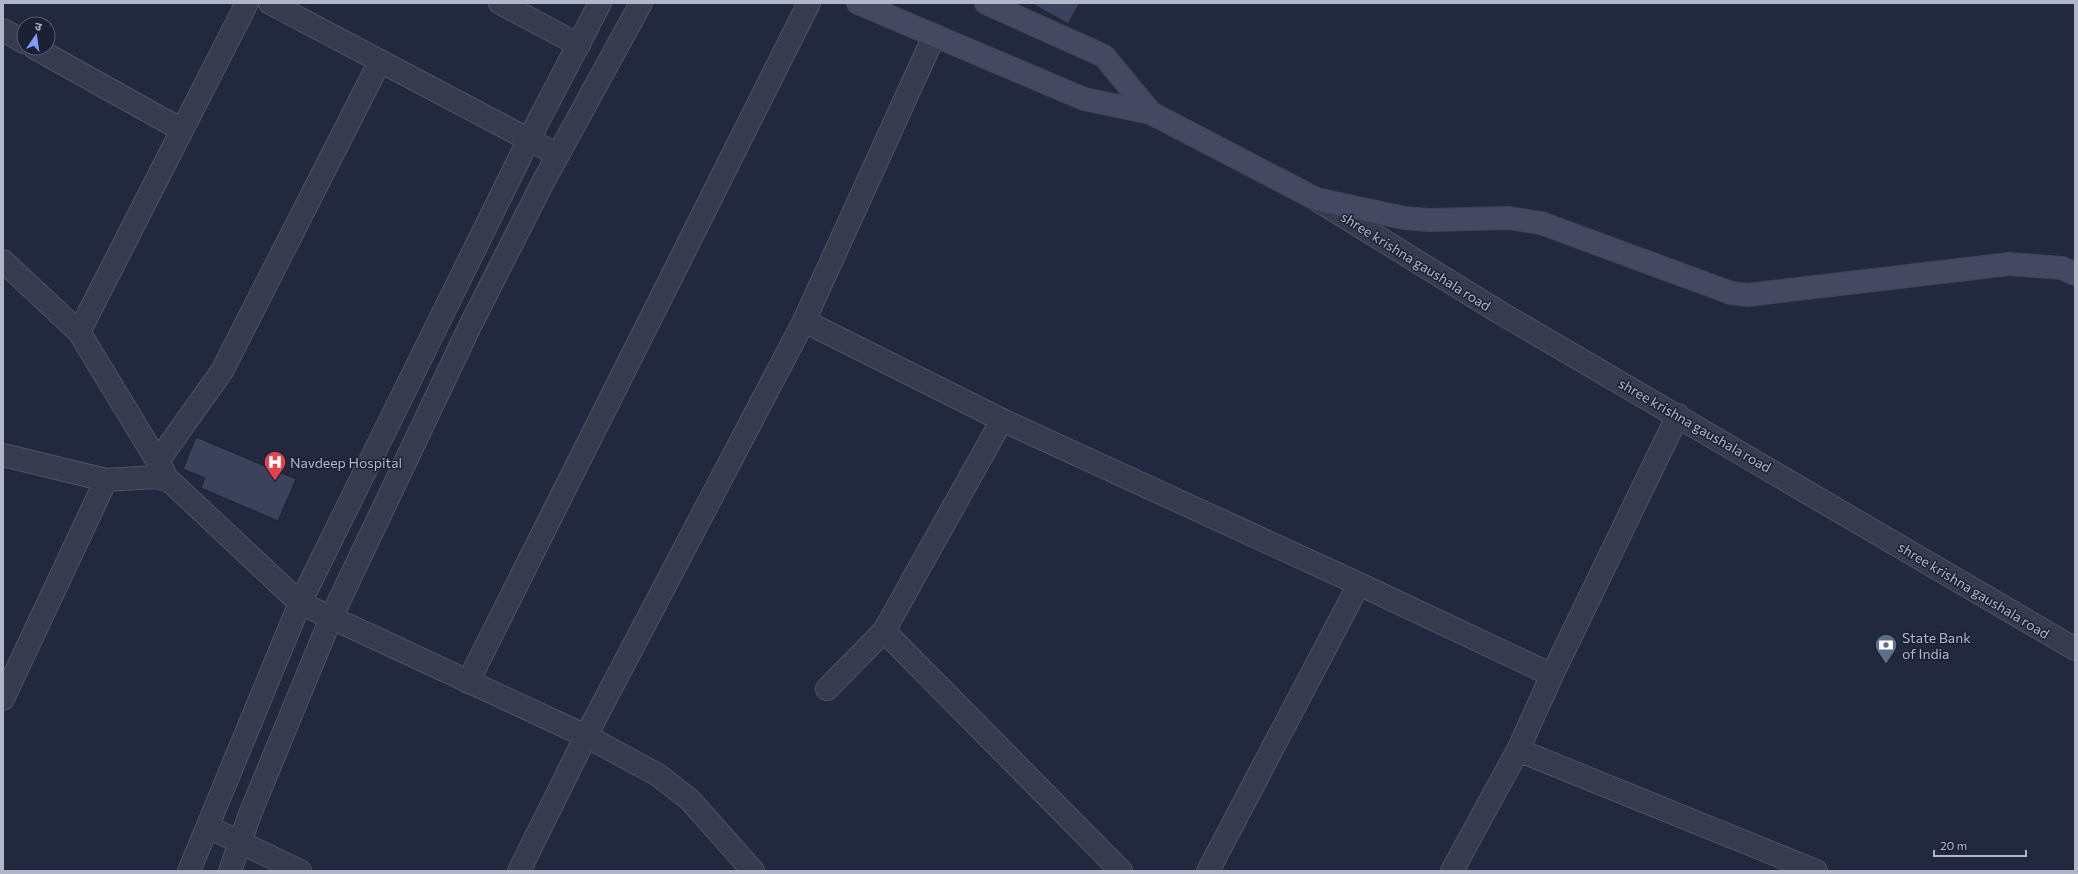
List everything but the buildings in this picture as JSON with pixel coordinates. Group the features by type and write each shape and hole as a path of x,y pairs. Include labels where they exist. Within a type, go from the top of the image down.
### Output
{"main road":[{"path":"858,3 1084,98 1152,113 1316,199 1404,218 1429,220 1509,218 1542,223 1717,289 1748,295 2009,264 2062,268 2075,274"},
{"path":"986,3 1104,56 1152,113"}],"street":[{"path":"79,332 247,3"},
{"path":"270,3 558,155"},
{"path":"500,3 579,45"},
{"path":"190,871 300,603 529,140 600,3"},
{"path":"230,871 250,814 330,618 470,326 558,155 641,3"},
{"path":"468,682 809,3"},
{"path":"3,30 16,37"},
{"path":"519,871 586,736 804,321 934,36"},
{"path":"49,56 182,130"},
{"path":"158,461 222,371 380,61"},
{"name":"shree krishna gaushala road","path":"1316,199 1499,312 1678,415 2075,649"},
{"path":"3,261 79,332 170,482 300,603 586,736 658,775 690,800 753,871"},
{"path":"804,321 1002,420 1360,584 1552,675"},
{"path":"1452,871 1518,750 1552,675 1678,415"},
{"path":"827,689 884,631 1002,420"},
{"path":"3,455 106,480 155,477 170,482"},
{"path":"3,699 106,480"},
{"path":"1208,871 1360,584"},
{"path":"884,631 1121,871"},
{"path":"1518,750 1816,871"},
{"path":"208,827 300,871"}],"place":[{"name":"Navdeep Hospital","path":"275,482"},
{"name":"State Bank of India","path":"1886,664"}]}
